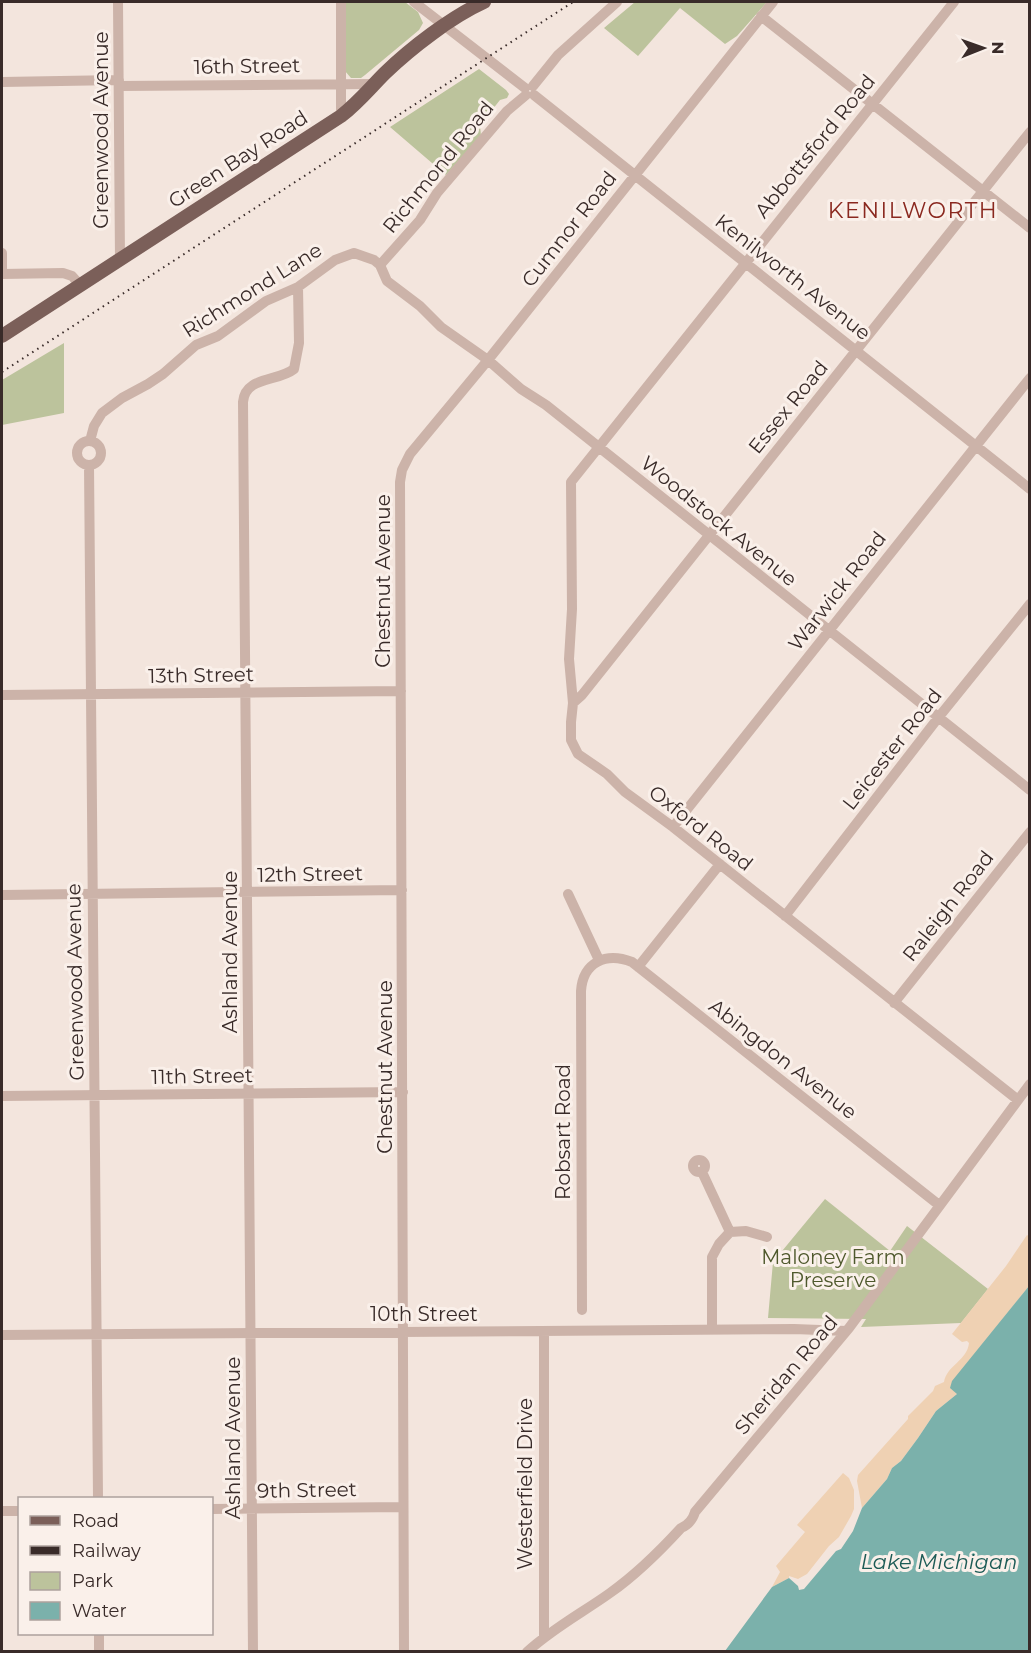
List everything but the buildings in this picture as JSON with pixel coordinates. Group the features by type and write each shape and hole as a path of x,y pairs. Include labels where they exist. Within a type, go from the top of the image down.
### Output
{"main road":[{"name":"Green Bay Road","path":"2,336 341,116 363,97 387,71 444,26 484,2"}],"street":[{"name":"Greenwood Avenue","path":"118,2 120,259"},
{"path":"340,2 341,116"},
{"name":"Kenilworth Avenue","path":"414,2 635,174 1029,489"},
{"name":"Richmond Road","path":"380,265 420,220 437,193 507,111 530,91 558,55 617,2"},
{"name":"Cumnor Road","path":"400,482 402,470 410,454 488,360 773,2"},
{"name":"Abbottsford Road","path":"571,482 954,2"},
{"path":"761,16 1029,228"},
{"name":"16th Street","path":"2,82 375,84"},
{"name":"Essex Road","path":"573,703 582,695 1029,132"},
{"path":"2,253 2,274 63,273 72,276 80,285"},
{"name":"Richmond Lane","path":"90,441 97,418 122,398 148,384 196,345 218,336 266,301 298,286 334,260 348,254 367,256 380,265"},
{"name":"Woodstock Avenue","path":"380,265 387,281 420,306 447,331 488,360 521,389 546,405 1029,790"},
{"name":"Ashland Avenue","path":"253,1652 244,394 252,385 294,369 299,343 298,286"},
{"name":"Warwick Road","path":"673,826 1029,378"},
{"name":"Greenwood Avenue","path":"90,441 99,448 100,456 96,462 88,465 82,462 77,453 80,446 90,441"},
{"name":"Greenwood Avenue","path":"88,465 98,1497"},
{"name":"Chestnut Avenue","path":"400,482 404,1652"},
{"name":"Oxford Road","path":"571,482 572,609 569,659 573,703 570,732 575,749 607,774 625,792 673,826 1018,1100"},
{"name":"Leicester Road","path":"785,916 1029,604"},
{"name":"13th Street","path":"2,695 401,691"},
{"name":"Raleigh Road","path":"894,1003 1029,832"},
{"path":"638,967 720,864"},
{"name":"12th Street","path":"2,895 402,890"},
{"path":"568,894 599,960"},
{"name":"Abingdon Avenue","path":"599,960 618,958 632,962 939,1205"},
{"name":"Robsart Road","path":"582,1310 581,991 585,975 599,960"},
{"name":"Sheridan Road","path":"527,1652 544,1636 610,1594 637,1573 681,1528 681,1522 688,1513 695,1512 846,1331 1029,1084"},
{"name":"11th Street","path":"2,1096 403,1092"},
{"path":"702,1172 730,1232"},
{"path":"712,1329 712,1257 718,1244 730,1232 746,1231 767,1237"},
{"name":"10th Street","path":"2,1335 712,1329 846,1331"},
{"name":"Westerfield Drive","path":"544,1331 544,1636"},
{"name":"9th Street","path":"213,1509 403,1507"},
{"path":"2,1511 18,1511"},
{"path":"99,1635 99,1652"}],"green space":[{"path":"345,2 405,2 418,12 423,23 419,30 365,75 361,78 351,78 345,71"},
{"path":"635,2 767,2 737,36 725,44 680,8 638,56 604,28"},
{"path":"479,69 509,94 507,98 500,100 480,125 481,136 446,175 390,127"},
{"path":"64,343 64,413 2,425 2,380"},
{"name":"Maloney Farm Preserve","path":"825,1199 890,1251 907,1226 988,1289 961,1323 861,1327 866,1319 768,1318 773,1262"}],"sand":[{"path":"1027,1235 1030,1237 1029,1286 953,1381 957,1394 936,1411 901,1461 892,1468 887,1479 862,1508 858,1475 935,1386 944,1382 949,1371 965,1354 969,1343 962,1342 952,1334 1006,1266"},
{"path":"843,1473 849,1478 854,1490 854,1509 839,1537 807,1574 798,1579 789,1576 772,1587 780,1572 776,1566 805,1532 797,1525"}],"water":[{"name":"Lake Michigan","path":"1029,1286 1029,1651 725,1651 772,1587 789,1578 799,1590 804,1589 836,1551 841,1549 853,1531 862,1508 887,1479 892,1468 901,1461 936,1411 957,1394 950,1388 952,1381"}],"railway":[{"path":"2,372 573,2"}],"district":[{"name":"KENILWORTH","path":"913,210"}]}
